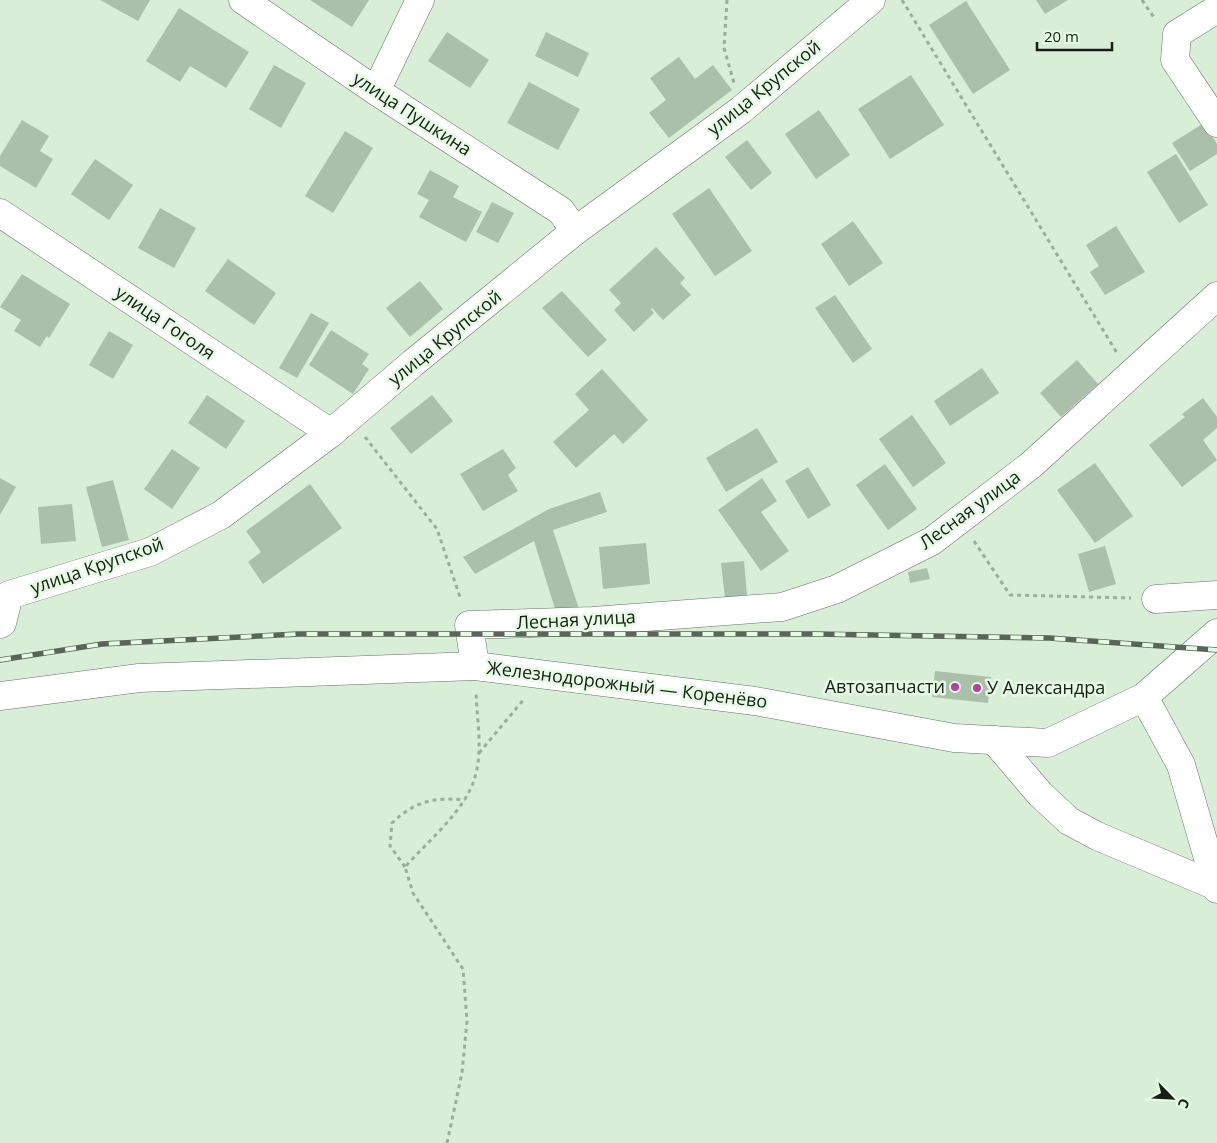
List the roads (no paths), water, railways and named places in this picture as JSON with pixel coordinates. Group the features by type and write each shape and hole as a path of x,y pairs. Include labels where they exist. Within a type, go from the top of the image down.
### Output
{"street":[{"name":"улица Пушкина","path":"243,0 376,92 560,211 576,231"},
{"path":"376,92 420,0"},
{"name":"улица Крупской","path":"0,624 2,623 4,591 150,552 221,515 340,425 576,231 741,110 870,0"},
{"path":"1217,9 1177,34 1175,60 1217,123"},
{"name":"улица Гоголя","path":"0,213 340,425"},
{"name":"Лесная улица","path":"475,666 469,625 593,620 782,607 837,589 872,574 932,541 1031,465 1217,296"},
{"path":"1156,598 1217,595"},
{"name":"Железнодорожный — Коренёво","path":"0,696 139,678 475,666 755,701 954,738 1048,743 1144,698 1217,633"},
{"path":"1144,698 1180,765 1216,887"},
{"path":"994,740 1040,794 1068,821 1097,836 1216,887"}],"railway":[{"path":"0,660 102,644 298,634 815,634 1049,638 1217,650"}],"place":[{"name":"Автозапчасти","path":"955,687"},
{"name":"У Александра","path":"977,688"}]}
